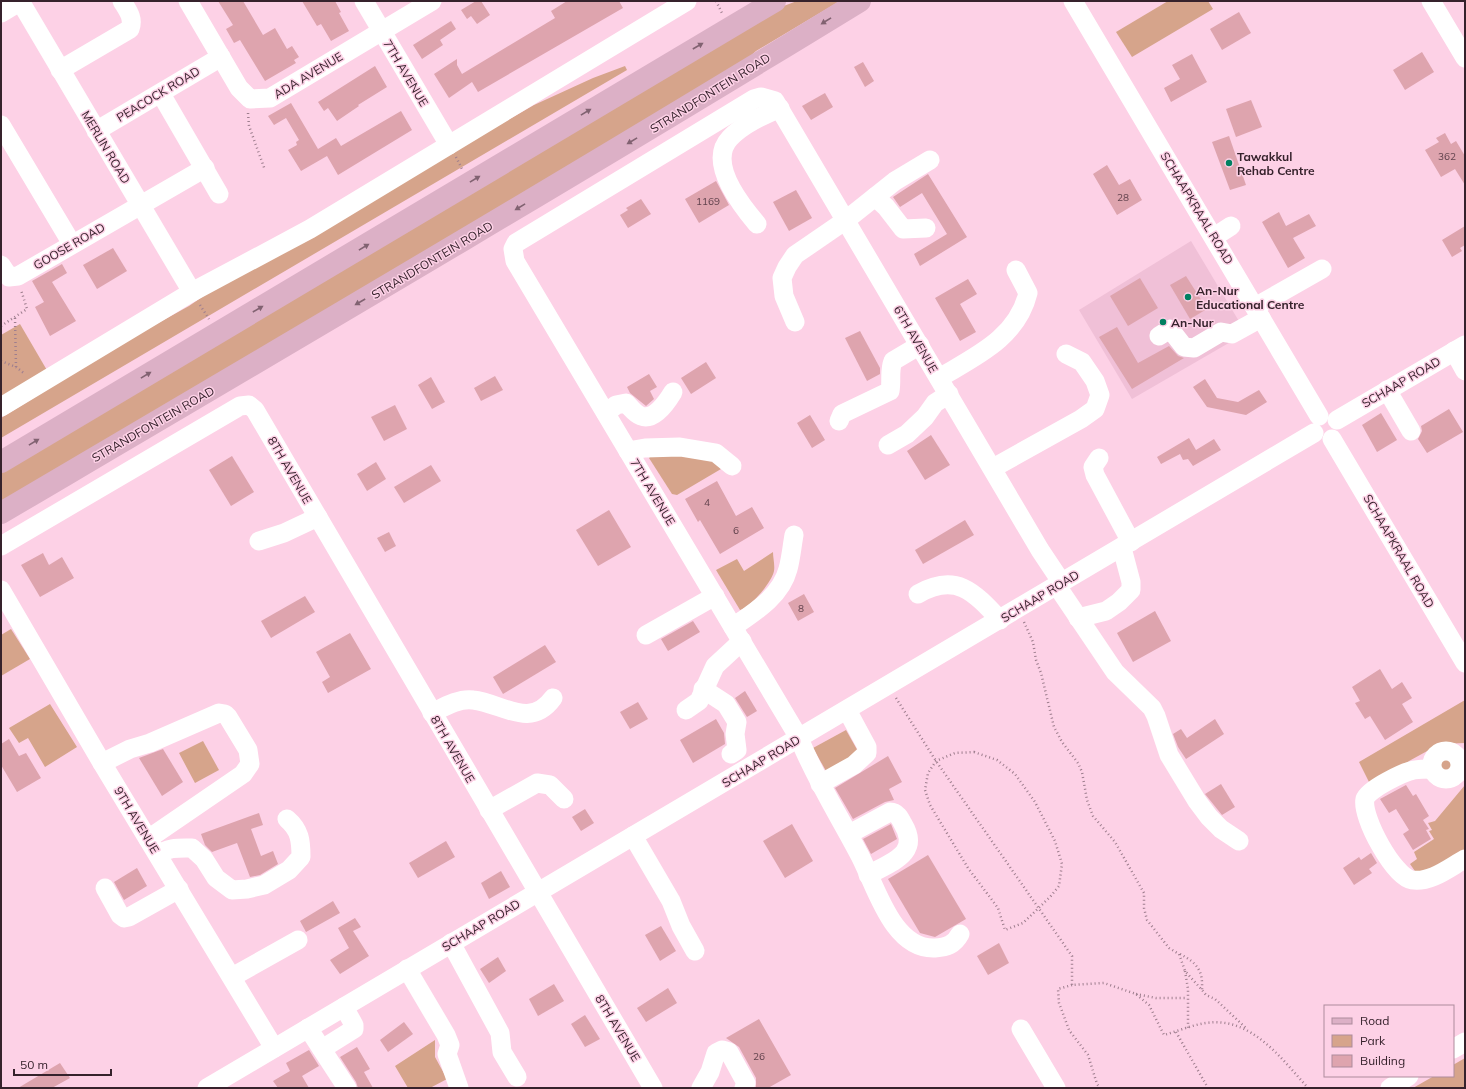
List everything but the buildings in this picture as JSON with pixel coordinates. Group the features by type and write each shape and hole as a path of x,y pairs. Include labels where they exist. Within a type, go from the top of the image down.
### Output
{"main road":[{"path":"1,462 776,1"},
{"name":"STRANDFONTEIN ROAD","path":"1,513 477,233 860,1"}],"street":[{"path":"1,13 21,1"},
{"name":"MERLIN ROAD","path":"21,1 60,70 192,292"},
{"path":"60,70 130,29 132,23 131,17 122,1"},
{"path":"188,1 239,88 250,99"},
{"name":"7TH AVENUE","path":"364,1 449,145"},
{"name":"ADA AVENUE","path":"250,99 270,98 432,1"},
{"path":"1,407 192,292 310,229 688,1"},
{"name":"SCHAAPKRAAL ROAD","path":"1073,1 1324,423 1322,439 1332,439 1465,663"},
{"path":"1431,1 1465,58"},
{"name":"PEACOCK ROAD","path":"96,131 161,94 221,57"},
{"path":"161,94 219,194"},
{"name":"7TH AVENUE","path":"775,103 761,96 754,99 516,243 513,248 515,261 799,738 820,784 862,857 884,909 898,927 914,943 922,948 945,947 956,942 960,934"},
{"path":"757,224 741,205 723,168 722,157 724,146 730,138 775,103"},
{"name":"6TH AVENUE","path":"775,103 949,394 1060,584 1078,618 1115,672 1152,708 1169,755 1201,807 1221,829 1239,841"},
{"path":"1,125 72,244"},
{"path":"795,322 784,296 782,278 795,255 846,220 895,181 930,160"},
{"name":"GOOSE ROAD","path":"18,276 140,204 205,168"},
{"path":"875,197 886,207 903,229 926,228"},
{"path":"1214,237 1231,226"},
{"path":"1,265 9,277 18,276"},
{"path":"1159,336 1170,329 1184,347 1194,348 1221,332 1232,334 1258,312 1322,269"},
{"path":"939,378 998,342 1024,309 1028,293 1016,270"},
{"path":"839,420 842,414 890,391 892,378 890,369 893,361 920,345"},
{"path":"1459,348 1465,371"},
{"name":"SCHAAP ROAD","path":"207,1088 230,1082 274,1048 344,1006 1127,545 1324,423 1387,390 1459,348"},
{"path":"992,468 1081,419 1095,409 1100,395 1095,381 1082,362 1066,354"},
{"path":"1387,390 1410,431"},
{"path":"606,413 616,405 626,403 635,413 643,417 651,416 668,401 673,392"},
{"path":"888,445 907,434 925,417 935,403 949,394"},
{"name":"8TH AVENUE","path":"1,546 240,406 249,404 255,410 653,1088"},
{"path":"628,451 645,448 680,447 716,453 732,466"},
{"path":"1078,618 1106,611 1119,602 1131,590 1127,545 1095,475 1093,467 1099,458"},
{"path":"259,540 284,533 318,517"},
{"path":"686,710 699,701 703,689 715,666 737,634 783,583 788,569 794,535"},
{"path":"918,594 930,586 945,583 962,586 975,595 1000,620"},
{"name":"9TH AVENUE","path":"1,590 102,763 274,1048"},
{"path":"646,635 715,596"},
{"path":"703,689 726,704 737,722 735,734 736,750 731,754"},
{"path":"432,713 456,702 473,700 508,710 531,714 544,708 553,698"},
{"path":"820,784 854,765 868,751 847,710"},
{"path":"102,763 130,749 150,743 218,713 225,714 228,717 244,743 248,750 250,764 243,774 153,847"},
{"path":"1462,758 1459,769 1454,776 1450,778 1437,776 1432,769 1414,770 1401,774 1371,792 1366,798 1365,806 1368,817 1391,864 1403,877 1412,880 1429,878 1465,859"},
{"path":"489,810 537,784 550,785 564,799"},
{"path":"849,834 890,812 898,816 908,833 910,839 906,851 896,859 868,874"},
{"path":"153,847 164,850 173,848 192,848 204,858 216,878 232,890 247,889 264,885 289,870 301,857 301,838 294,825 287,819"},
{"path":"633,836 671,901 680,926 695,951"},
{"path":"105,888 120,915 124,918 129,917 179,889"},
{"path":"232,977 298,940"},
{"path":"451,943 500,1033 502,1052 517,1078"},
{"path":"407,970 446,1035 450,1045 447,1054 459,1088"},
{"path":"322,1049 354,1029 354,1025 344,1006"},
{"path":"308,1028 347,1088"},
{"path":"1021,1029 1056,1088"},
{"path":"1454,1048 1465,1042"},
{"path":"702,1088 710,1072 716,1053 722,1050 729,1052 746,1082 744,1088"},
{"path":"1390,1088 1407,1077"}],"path":[{"path":"716,1 725,18"},
{"path":"250,99 247,111 249,126 265,170"},
{"path":"1,326 27,310 18,276"},
{"path":"15,317 16,367"},
{"path":"1,361 16,367 25,375 34,387"},
{"path":"1018,609 1033,642 1036,660 1041,673 1054,727 1062,742 1078,763 1082,772 1087,800 1093,816 1115,842 1144,893 1144,908 1147,920 1169,948 1192,961 1200,970 1202,990"},
{"path":"888,686 936,761 1072,956 1072,985"},
{"path":"974,752 998,760 1015,774 1035,802 1052,835 1062,864 1059,886 1039,907 1023,923 1005,930 998,908 968,868 930,805 926,790 928,774 936,761 955,753 974,752"},
{"path":"1179,954 1185,971 1188,989 1188,1028"},
{"path":"1185,971 1206,995 1215,999 1250,1032 1273,1049 1308,1088"},
{"path":"1100,1088 1097,1084 1088,1055 1069,1030 1059,1003 1058,989 1072,985 1104,983 1136,994 1156,998 1187,998"},
{"path":"1136,994 1149,1006 1164,1035 1206,1022 1228,1023 1250,1032"},
{"path":"1176,1032 1208,1088"}],"shaded area":[{"name":"An-Nur","path":"1191,241 1246,333 1132,399 1079,310"}],"green space":[{"path":"797,1 840,1 756,51 744,62 1,502 1,471 781,7"},
{"path":"1168,1 1208,1 1213,9 1132,57 1116,32"},
{"path":"625,66 627,70 1,438 1,418 131,338 189,306 211,291 534,105 593,78"},
{"path":"20,324 48,372 1,400 1,335"},
{"path":"664,453 717,461 721,469 677,495 672,494 649,458 652,455"},
{"path":"773,552 774,571 772,576 765,588 755,600 740,610 716,570 737,559 744,571"},
{"path":"11,629 30,659 1,676 1,635"},
{"path":"1465,700 1465,743 1440,744 1409,761 1399,771 1371,786 1359,762"},
{"path":"50,704 77,747 45,767 28,738 19,743 9,728"},
{"path":"846,730 859,753 826,771 813,748"},
{"path":"203,741 219,770 195,783 179,753"},
{"path":"1445,755 1452,758 1455,765 1452,772 1445,775 1438,772 1435,765 1438,758"},
{"path":"1465,785 1465,855 1417,874 1410,864 1417,859 1414,852 1434,839 1429,831 1432,830 1428,823 1435,821"},
{"path":"435,1040 435,1057 447,1079 430,1088 408,1088 395,1066"},
{"path":"1465,1058 1465,1088 1413,1088 1432,1077 1454,1077 1454,1064"}],"place":[{"name":"Tawakkul Rehab Centre","path":"1229,163"},
{"name":"An-Nur Educational Centre","path":"1188,297"},
{"name":"An-Nur","path":"1163,322"}]}
